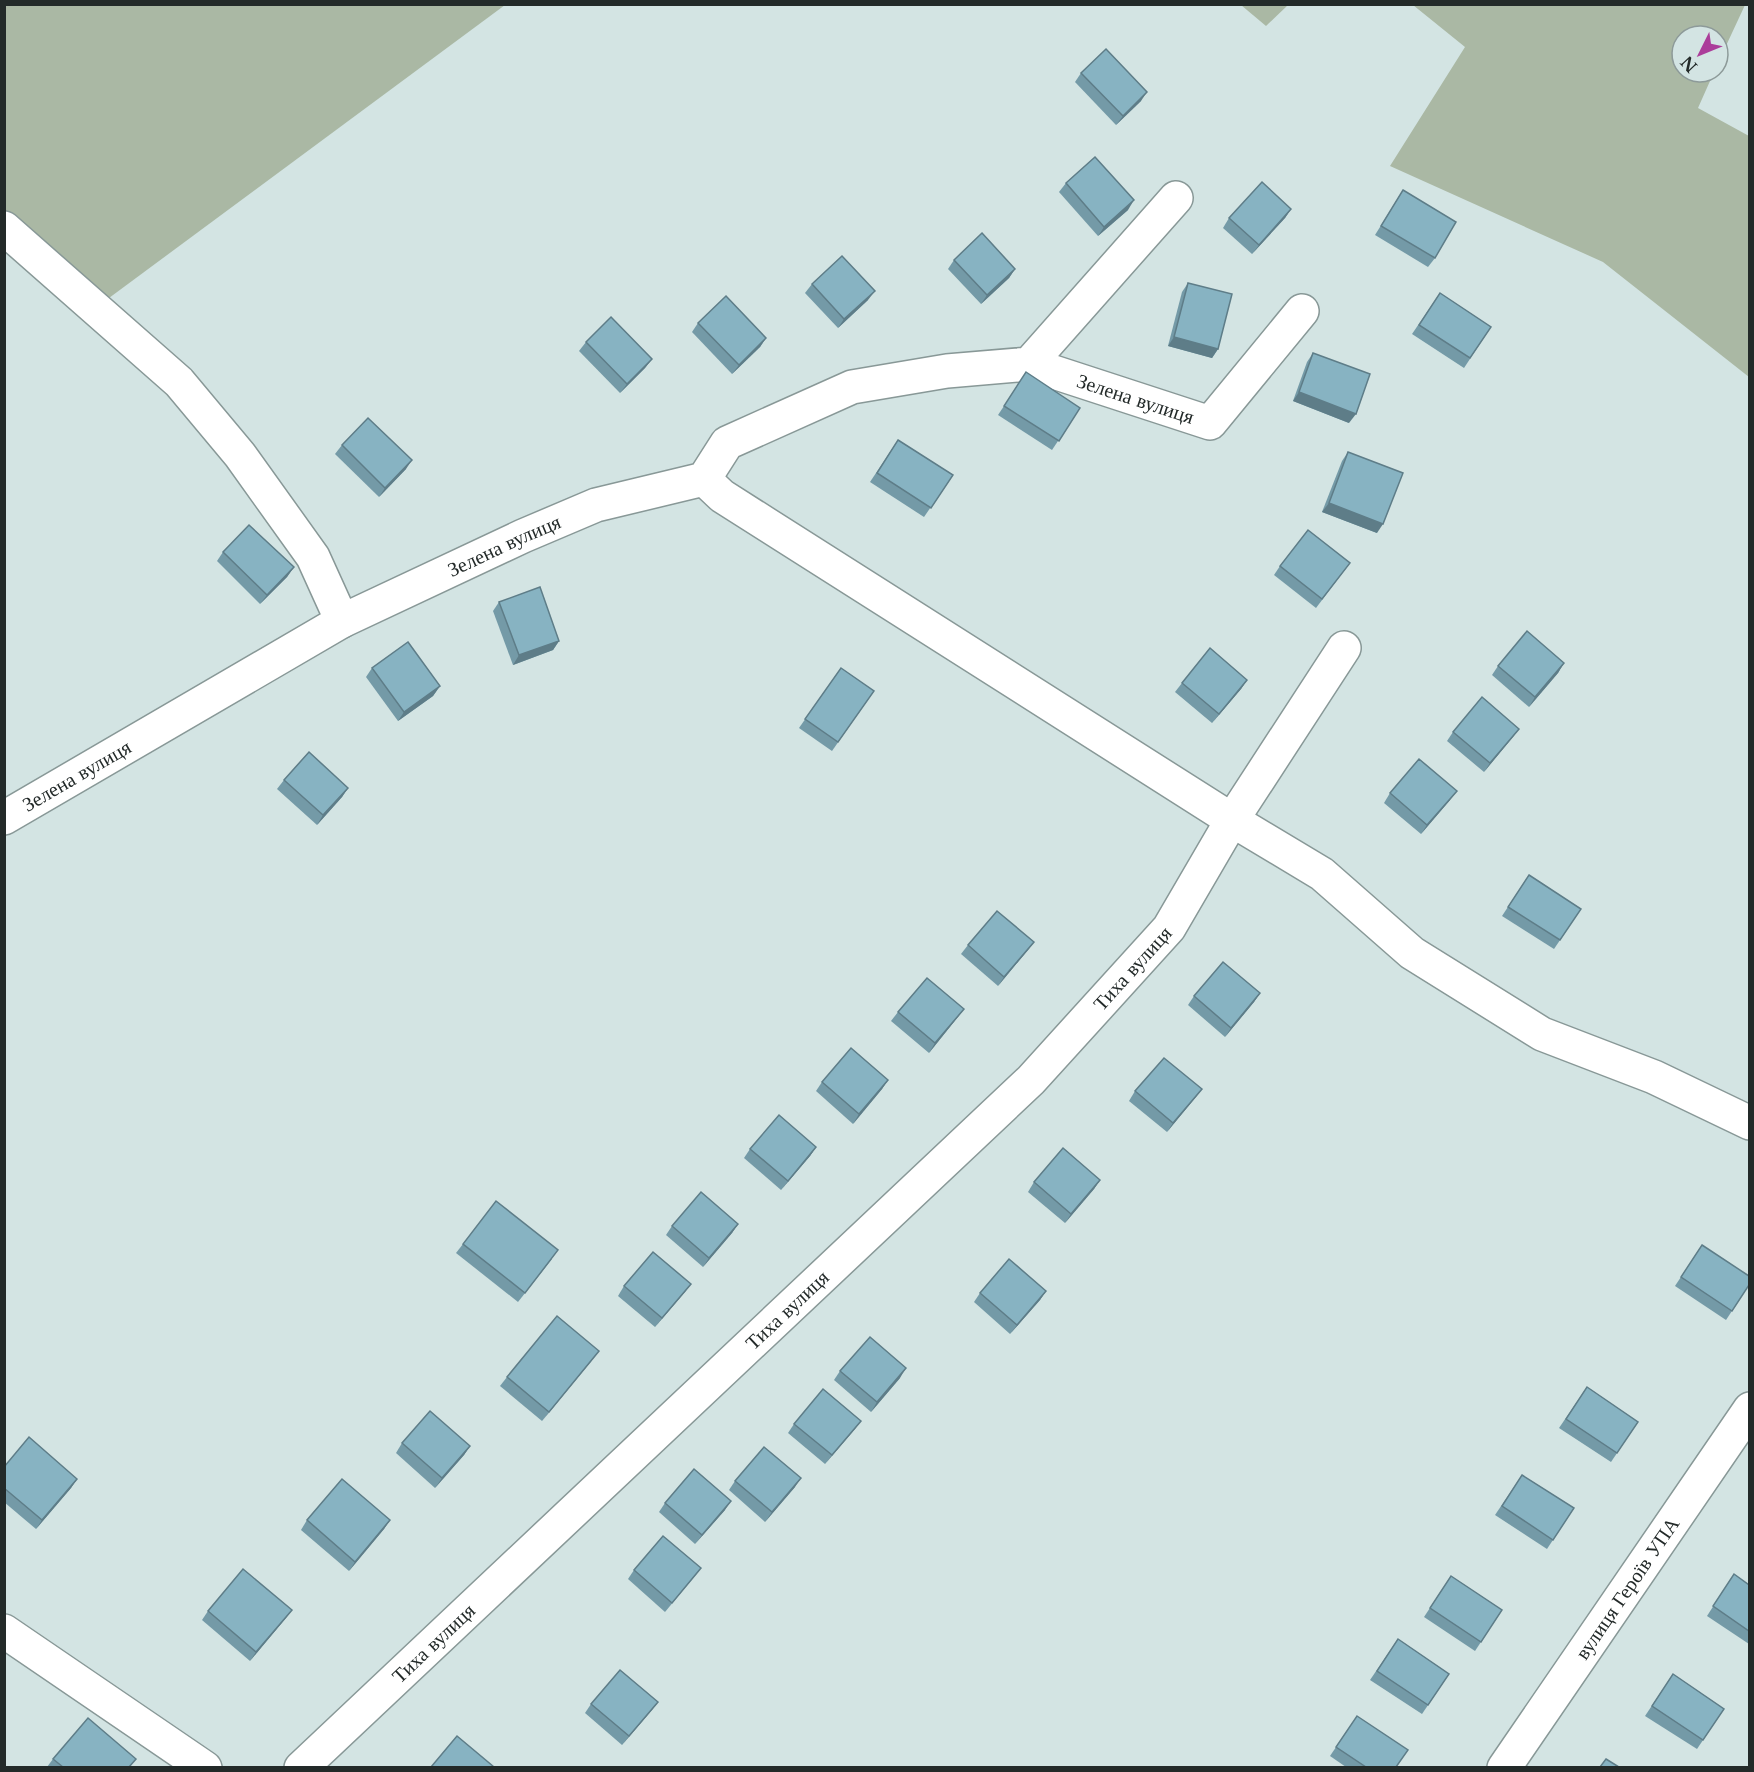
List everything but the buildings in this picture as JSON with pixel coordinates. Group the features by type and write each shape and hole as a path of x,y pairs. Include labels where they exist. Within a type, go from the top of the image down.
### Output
{"street":[{"path":"1029,364 1176,198"},
{"path":"4,228 179,382 240,455 313,557 342,621"},
{"name":"Зелена вулиця","path":"4,818 342,621 523,536 596,505 704,479 728,443 852,387 947,371 1029,364 1210,423 1302,311"},
{"path":"704,479 722,496 1232,820 1322,874 1412,954 1542,1034 1654,1077 1749,1124"},
{"name":"Тиха вулиця","path":"301,1767 1031,1080 1169,928 1232,820 1344,648"},
{"name":"вулиця Героїв УПА","path":"1504,1767 1749,1409"},
{"path":"4,1631 205,1767"}],"green space":[{"path":"4,5 505,5 109,298 5,210"},
{"path":"1241,5 1288,5 1266,26"},
{"path":"1413,5 1745,5 1730,37 1730,24 1670,24 1670,84 1709,84 1698,108 1749,136 1749,377 1603,262 1390,166 1465,47"}]}
